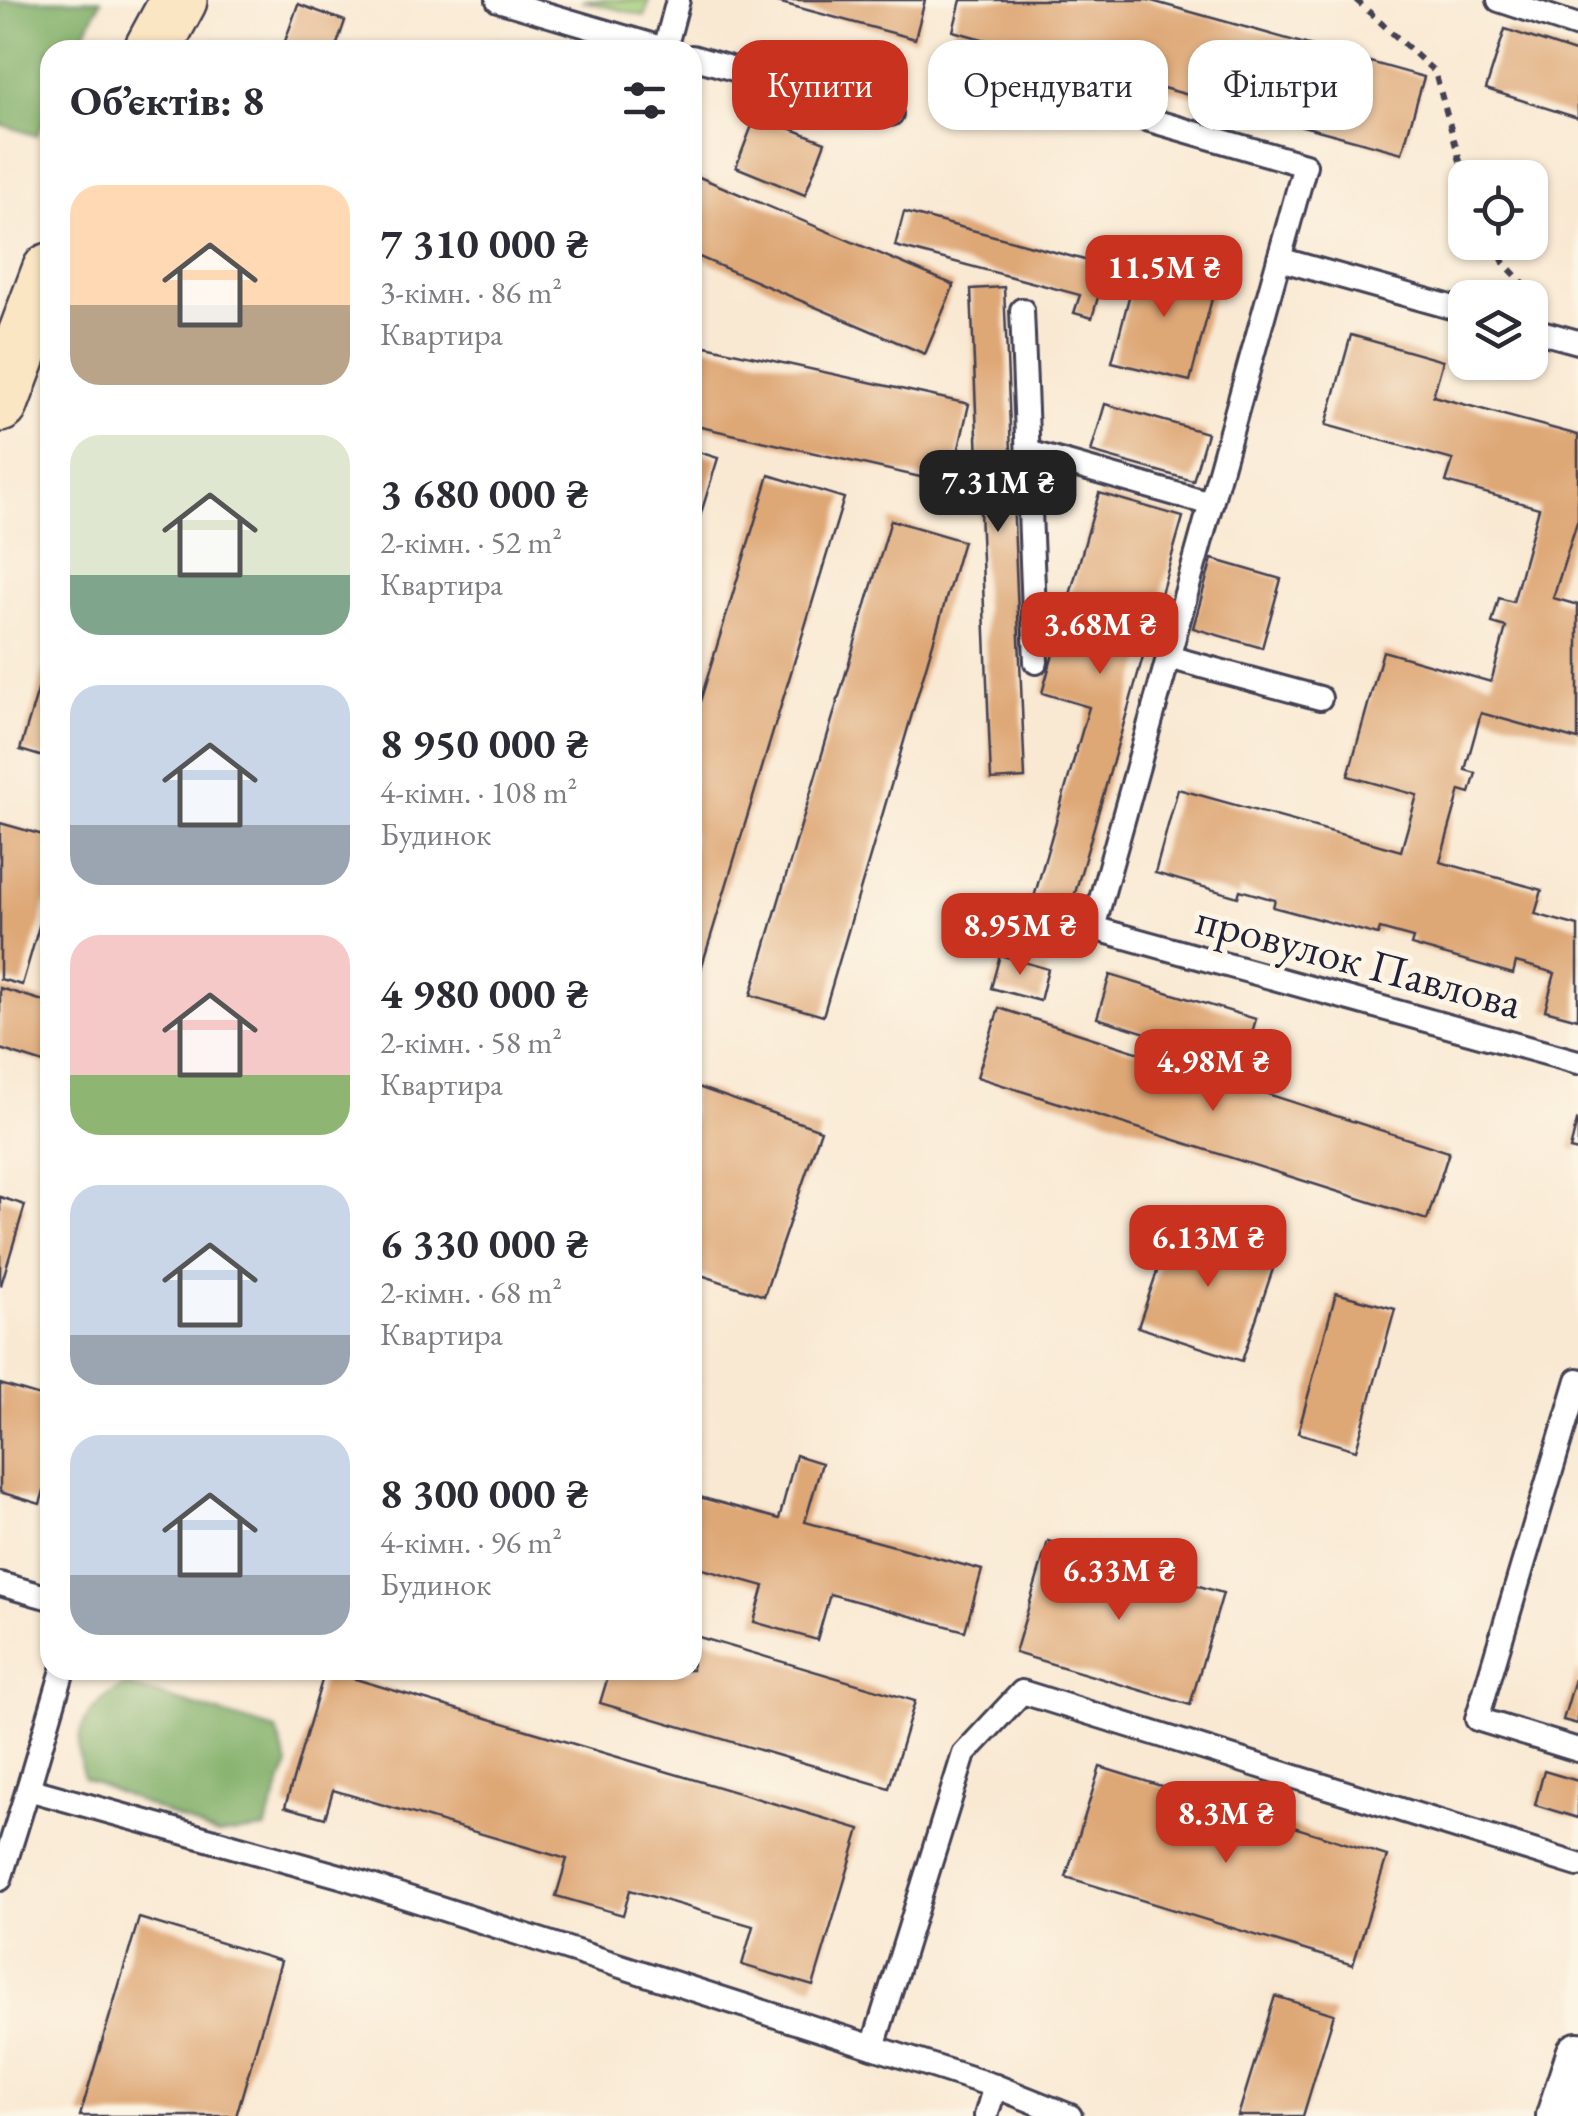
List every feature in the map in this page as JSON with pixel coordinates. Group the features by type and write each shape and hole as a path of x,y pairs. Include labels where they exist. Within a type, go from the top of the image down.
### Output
{"main road":[{"path":"157,40 179,0"},
{"path":"0,404 40,298"}],"street":[{"path":"1558,2116 1578,2054"}],"lane":[{"path":"498,0 632,40"},
{"path":"668,40 678,0"},
{"path":"1499,0 1578,26"},
{"path":"702,60 732,68"},
{"name":"провулок Павлова","path":"1168,125 1305,165 1093,928 1578,1062"},
{"path":"1279,259 1448,306"},
{"path":"1022,310 1036,662"},
{"path":"1548,334 1578,342"},
{"path":"1028,452 1211,504"},
{"path":"1168,657 1320,698"},
{"path":"1578,1380 1477,1719 1578,1750"},
{"path":"0,1584 40,1591"},
{"path":"0,1879 60,1680"},
{"path":"873,2047 964,1754 1022,1692 1578,1865"},
{"path":"28,1789 340,1876 995,2086 1070,2116"},
{"path":"986,2116 995,2086"}],"path":[{"path":"1356,0 1435,72 1460,160"},
{"path":"1503,260 1578,342"}],"green space":[{"path":"0,0 101,0 82,40 40,40 37,136 0,124"},
{"path":"581,0 649,0 645,16"},
{"path":"125,1685 276,1730 288,1765 265,1829 217,1835 84,1778 79,1748 84,1723 100,1702"}],"building":[{"path":"770,0 925,0 915,39"},
{"path":"961,0 1148,0 1291,40 1188,40 1188,95 1168,89 1168,40 986,40 953,31"},
{"path":"298,4 345,21 338,40 285,40"},
{"path":"1505,29 1578,53 1578,118 1486,89"},
{"path":"1373,63 1424,77 1402,153 1317,130 1373,130"},
{"path":"750,130 794,130 825,142 805,195 736,167"},
{"path":"702,178 954,285 925,354 702,258"},
{"path":"904,212 1107,266 1092,318 1074,313 1080,295 895,246"},
{"path":"1139,259 1217,280 1190,381 1112,362"},
{"path":"1004,287 1025,778 991,780 971,289"},
{"path":"1351,335 1443,361 1433,396 1578,435 1578,519 1553,598 1578,605 1578,740 1481,713 1465,770 1476,773 1470,793 1460,790 1440,862 1542,890 1535,914 1578,926 1578,1019 1545,1010 1555,973 1516,962 1513,974 1411,945 1413,938 1380,929 1378,935 1273,907 1275,900 1240,890 1238,897 1155,873 1178,789 1401,851 1417,795 1348,776 1383,651 1491,682 1506,627 1492,623 1499,598 1513,602 1539,508 1446,482 1453,460 1326,425"},
{"path":"702,345 969,404 951,484 702,427"},
{"path":"1105,404 1207,433 1193,481 1091,452"},
{"path":"702,453 718,458 702,510"},
{"path":"769,475 844,498 702,966 702,695"},
{"path":"1099,493 1183,517 1061,942 1024,932 1089,707 1042,693"},
{"path":"891,520 963,541 823,1016 751,995"},
{"path":"1212,559 1281,579 1262,648 1193,628"},
{"path":"40,684 40,756 20,750"},
{"path":"0,823 40,834 40,923 22,985 0,979"},
{"path":"1000,955 1048,969 1040,1001 991,988"},
{"path":"1110,975 1256,1019 1243,1063 1097,1018"},
{"path":"0,988 40,1000 40,1062 0,1049"},
{"path":"999,1008 1449,1152 1427,1220 977,1077"},
{"path":"702,1088 821,1130 764,1296 702,1275"},
{"path":"1578,1122 1578,1151 1570,1149"},
{"path":"0,1197 25,1205 1,1285 0,1285"},
{"path":"1175,1219 1278,1254 1242,1361 1138,1327"},
{"path":"1336,1293 1395,1309 1356,1450 1298,1433"},
{"path":"0,1384 40,1396 40,1504 0,1492"},
{"path":"796,1455 822,1463 805,1522 982,1570 965,1631 830,1594 817,1640 754,1622 764,1586 702,1569 702,1498 779,1519"},
{"path":"1048,1541 1223,1593 1190,1705 1015,1653"},
{"path":"702,1638 915,1701 889,1788 600,1703 607,1680 702,1680"},
{"path":"1578,1672 1578,1724 1563,1720"},
{"path":"322,1680 359,1680 860,1829 813,1986 742,1965 753,1926 630,1890 623,1915 556,1896 567,1859 333,1790 325,1818 285,1807"},
{"path":"1100,1767 1387,1856 1353,1965 1066,1877"},
{"path":"1544,1771 1578,1781 1578,1818 1535,1805"},
{"path":"139,1918 281,1961 236,2116 80,2116"},
{"path":"1275,1996 1334,2014 1303,2116 1238,2116"}]}
